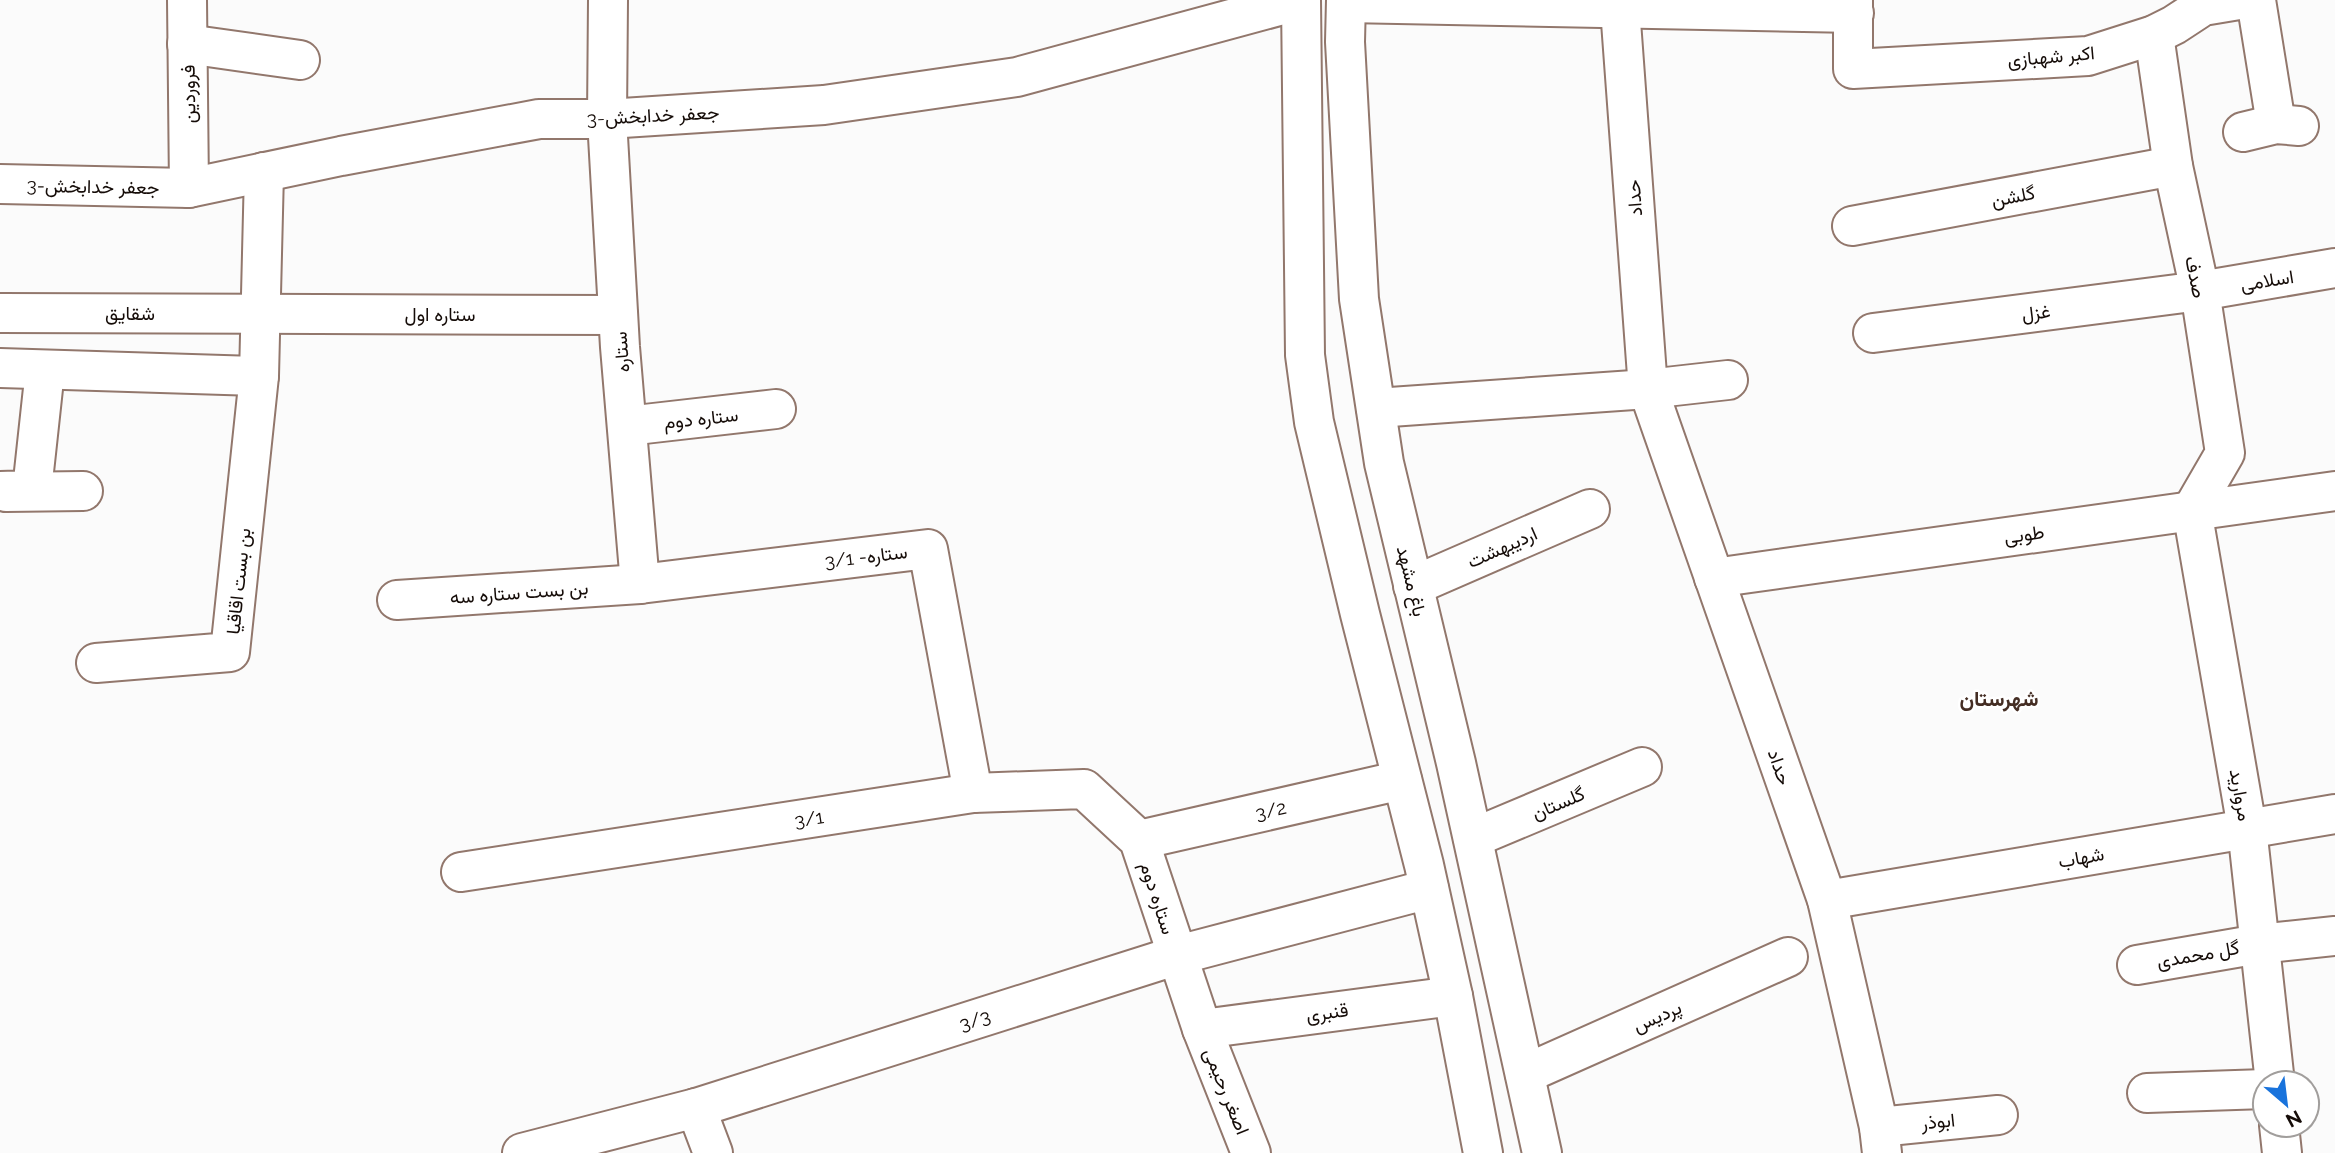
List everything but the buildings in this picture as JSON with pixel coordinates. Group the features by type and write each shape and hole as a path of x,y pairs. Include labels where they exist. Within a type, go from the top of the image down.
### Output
{"street":[{"name":"فروردین","path":"187,0 189,188"},
{"name":"ستاره","path":"608,0 607,120 618,316 640,584"},
{"path":"1301,0 1305,355 1314,422 1429,889 1483,1153"},
{"name":"جعفر خدابخش-3","path":"0,184 189,188 539,119 607,120 824,105 1017,77 1301,0"},
{"path":"2256,0 2272,127"},
{"path":"1346,2 1854,7"},
{"name":"باغ مشهد","path":"1346,2 1345,43 1359,299 1384,463 1473,838 1542,1153"},
{"name":"اکبر شهبازی","path":"1854,7 1853,69 2088,56 2154,35 2215,2"},
{"name":"حداد","path":"1628,5 1648,389 1827,900 1880,1140"},
{"name":"صدف","path":"2154,35 2173,166 2200,291 2225,453 2192,510"},
{"path":"187,44 300,60"},
{"name":"گلشن","path":"1852,226 2173,166"},
{"path":"0,368 259,376 264,172"},
{"name":"اسلامی","path":"2200,291 2335,268"},
{"name":"غزل","path":"1873,333 2200,291"},
{"name":"شقایق","path":"0,313 261,313"},
{"name":"ستاره اول","path":"261,313 618,316"},
{"path":"0,492 32,490 45,370"},
{"name":"بن بست اقاقیا","path":"96,663 230,652 259,376"},
{"path":"1376,408 1648,389 1728,380"},
{"name":"ستاره دوم","path":"627,426 776,410"},
{"path":"0,492 83,491"},
{"name":"طوبی","path":"1714,578 2335,491"},
{"name":"اردیبهشت","path":"1413,586 1590,509"},
{"name":"مروارید","path":"2192,510 2247,828 2273,1069"},
{"path":"1345,551 1361,556 1377,554 1391,545 1399,530"},
{"name":"ستاره- 3/1","path":"640,584 928,549 973,793"},
{"name":"بن بست ستاره سه","path":"397,600 640,584"},
{"path":"1372,661 1379,644 1394,634 1412,634 1428,644"},
{"name":"گلستان","path":"1473,838 1642,767"},
{"name":"3/2","path":"1139,840 1402,780"},
{"name":"3/1","path":"461,872 973,793 1084,789 1139,840"},
{"name":"شهاب","path":"1827,900 2335,814"},
{"name":"ستاره دوم","path":"1139,840 1202,1029"},
{"name":"3/3","path":"522,1153 696,1108 1178,955 1429,889"},
{"name":"گل محمدی","path":"2137,965 2259,944 2335,936"},
{"name":"پردیس","path":"1525,1074 1788,957"},
{"name":"قنبری","path":"1202,1029 1453,996"},
{"name":"اصغر رحیمی","path":"1202,1029 1251,1153"},
{"path":"2147,1093 2251,1089"},
{"path":"696,1108 713,1153"},
{"name":"ابوذر","path":"1880,1140 1997,1115"}],"district":[{"name":"شهرستان","path":"1999,699"}]}
